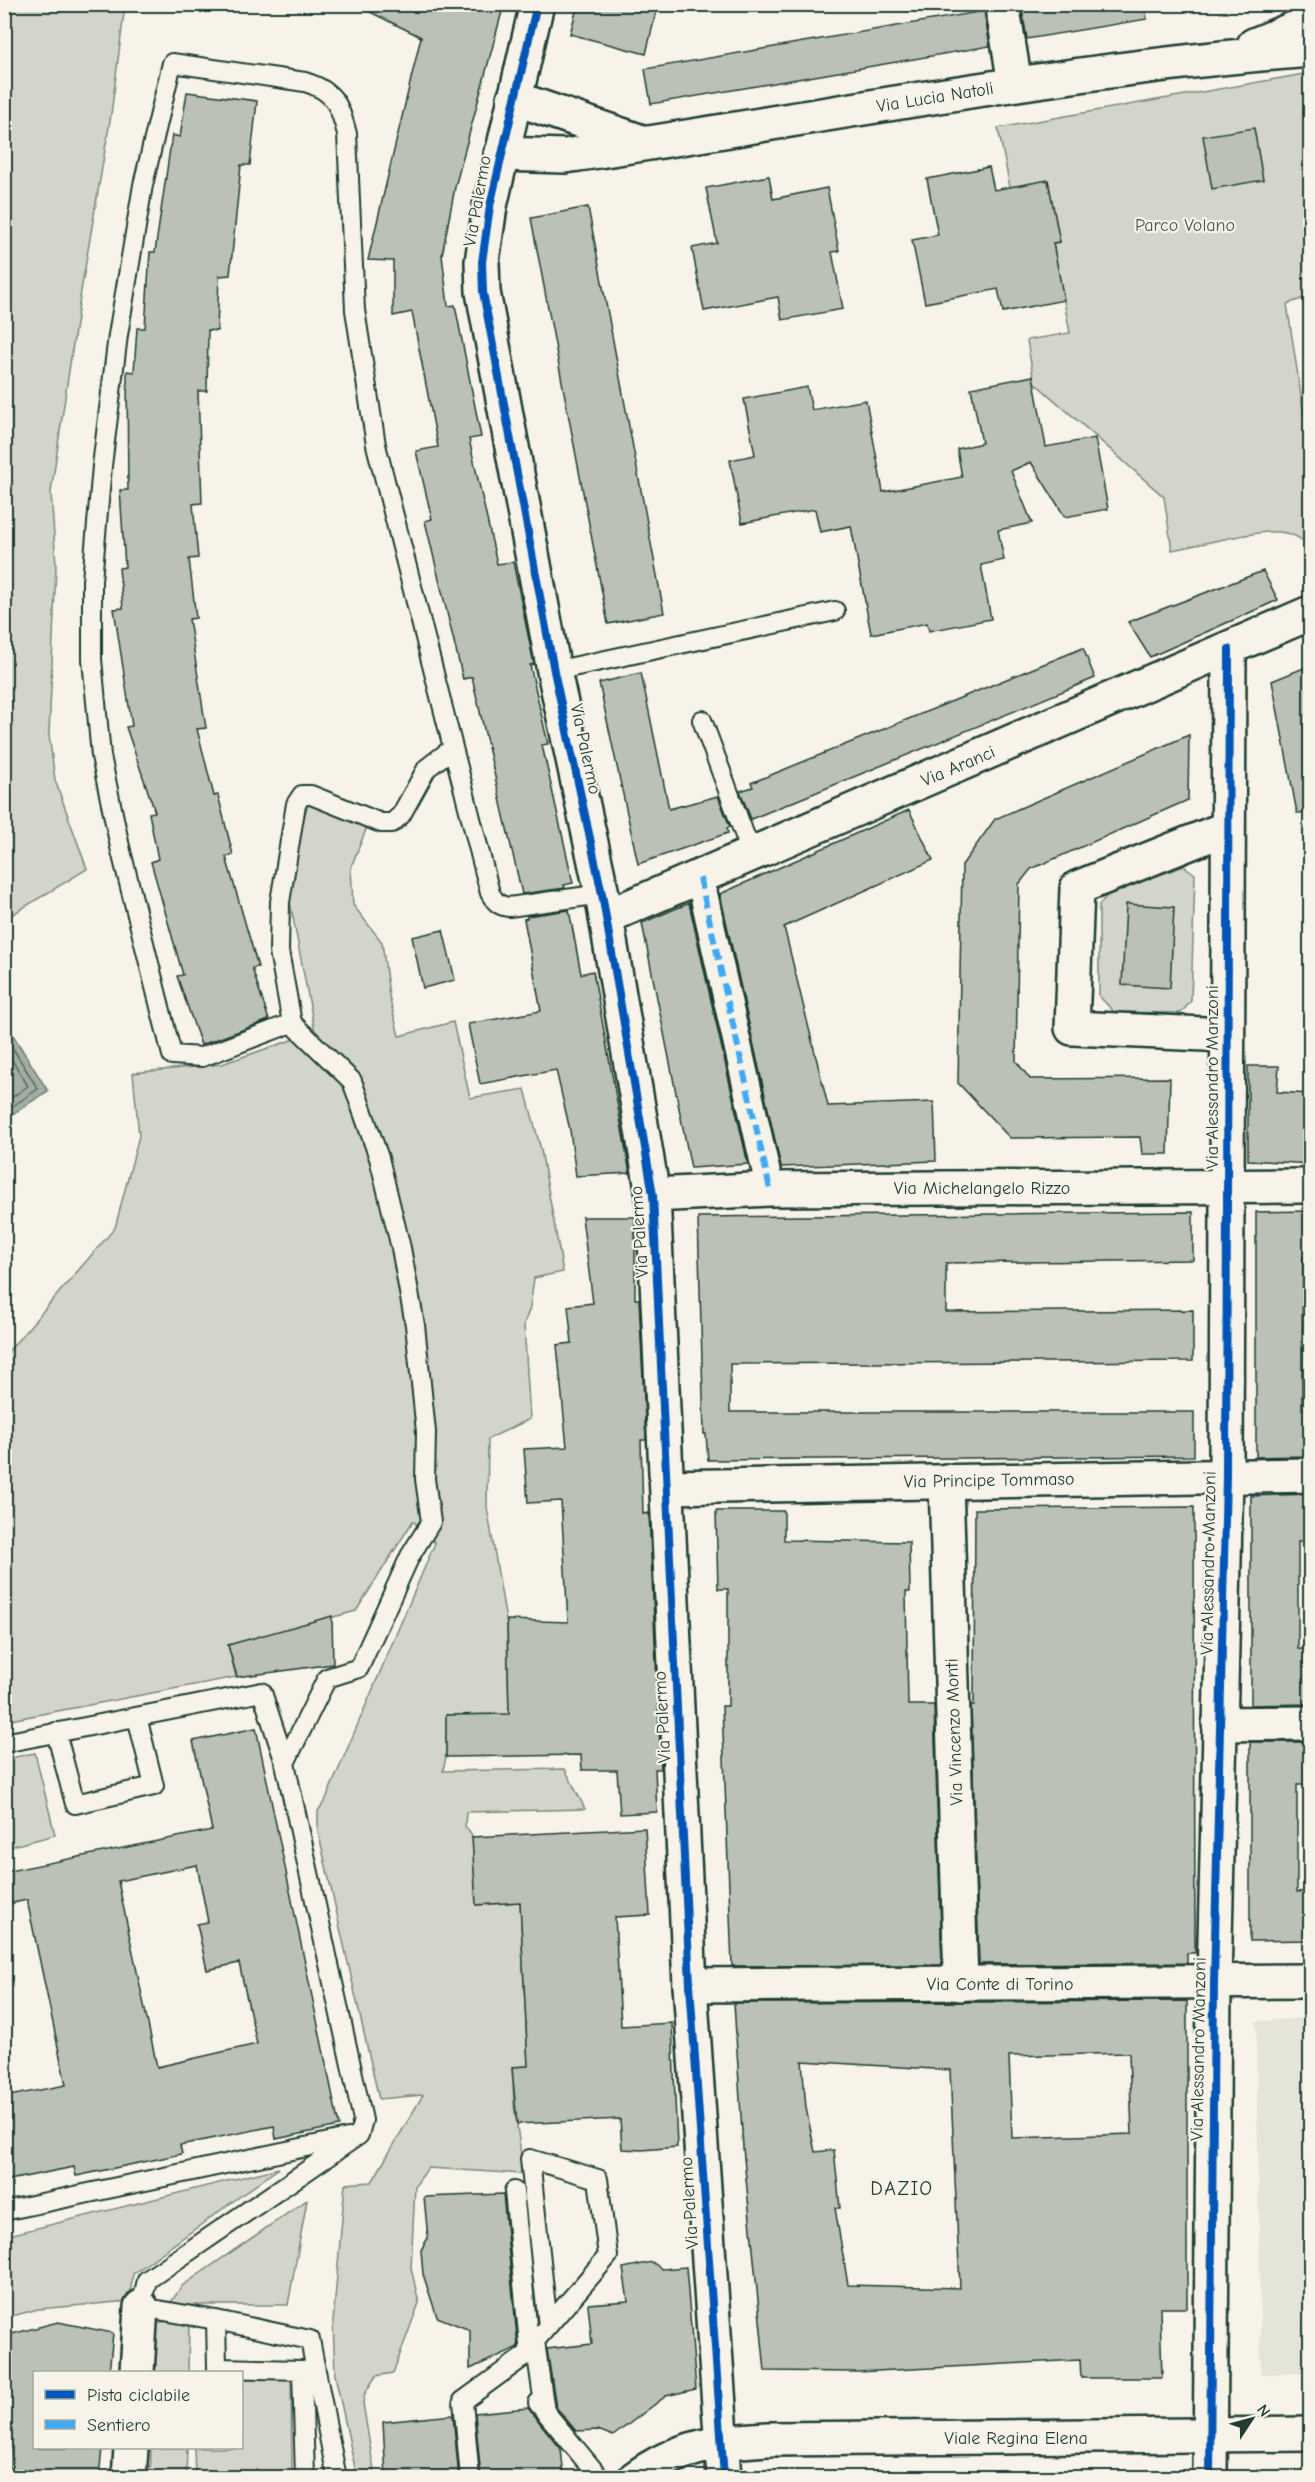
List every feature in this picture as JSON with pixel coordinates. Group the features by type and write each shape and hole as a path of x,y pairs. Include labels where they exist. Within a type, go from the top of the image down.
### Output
{"street":[{"name":"Via Palermo","path":"537,4 501,154 485,235 482,262 483,292 554,670 604,905 653,1195 690,1985 724,2478"},
{"path":"1002,4 1015,84"},
{"path":"1223,57 1311,22"},
{"path":"1223,57 1311,50"},
{"name":"Via Lucia Natoli","path":"501,154 565,156 1015,84 1223,57"},
{"path":"514,98 647,144"},
{"name":"Via Aranci","path":"604,905 700,878 1311,613"},
{"name":"Via Alessandro Manzoni","path":"1210,2478 1214,1982 1226,1476 1229,649"},
{"path":"1227,828 1077,888 1072,1028 1227,1035"},
{"path":"700,878 770,1189"},
{"name":"Via Michelangelo Rizzo","path":"653,1195 770,1189 1311,1186"},
{"name":"Via Principe Tommaso","path":"667,1487 1311,1475"},
{"name":"Via Vincenzo Monti","path":"946,1481 961,1984"},
{"path":"1219,1724 1311,1723"},
{"name":"Via Conte di Torino","path":"690,1985 1311,1981"},
{"path":"137,2371 141,2307"},
{"name":"Viale Regina Elena","path":"635,2478 656,2463 680,2452 721,2442 780,2439 1311,2434"},
{"path":"129,2478 131,2449"}],"lane":[{"path":"292,1023 202,1057 172,1055 122,857 100,756 92,659 92,581 102,466 118,335 143,185 172,63 305,82 318,86 331,95 341,110 347,134 355,310 376,445 494,901 501,906 509,907 604,905"},
{"path":"554,670 835,610"},
{"path":"702,720 752,855"},
{"path":"285,1763 327,1678 359,1668 410,1556 431,1522 425,1479 426,1432 415,1326 401,1248 379,1158 352,1081 292,1023 279,951 279,922 280,902 296,804 302,795 311,795 381,823 392,823 401,815 427,768 453,748"},
{"path":"4,1743 262,1692 285,1763 363,2120 359,2135 147,2280 141,2307 310,2340 337,2478"},
{"path":"56,1732 75,1804 154,1786 137,1717"},
{"path":"4,2211 359,2135"},
{"path":"545,2412 535,2341 548,2326 608,2256 598,2179 530,2159 548,2326"},
{"path":"514,2191 529,2353 537,2403 600,2478"},
{"path":"216,2320 217,2368 302,2370 305,2478"},
{"path":"470,2478 463,2402 529,2353"}],"shaded area":[{"path":"1310,2018 1310,2373 1261,2374 1256,2021"}],"green space":[{"path":"5,4 125,5 111,115 80,297 51,492 56,565 49,735 55,780 87,869 5,919"},
{"name":"Parco Volano","path":"1310,73 1310,296 1287,304 1310,455 1310,545 1288,534 1269,532 1242,535 1172,550 1164,497 1034,382 1027,340 1070,333 1053,243 1060,242 1048,180 1010,187 998,128"},
{"path":"308,804 347,815 367,827 351,867 353,905 382,942 389,996 399,1036 453,1022 470,1098 525,1089 541,1150 563,1272 534,1278 530,1308 524,1324 530,1419 488,1439 487,1507 507,1627 509,1714 446,1715 446,1757 443,1771 565,1769 585,1809 466,1812 465,1826 473,1837 476,1905 520,1902 528,2066 512,2067 514,2106 524,2174 428,2168 415,2186 411,2268 419,2303 393,2373 376,2376 365,2393 363,2403 375,2477 357,2477 335,2375 333,2322 345,2184 372,2182 423,2095 379,2099 318,1831 318,1811 326,1799 435,1543 413,1521 356,1611 228,1645 236,1677 5,1721 5,1355 115,1228 139,1136 133,1073 222,1064 315,1032 289,897 295,847"},
{"path":"1184,866 1195,874 1191,1001 1181,1013 1114,1012 1099,996 1099,905 1110,892"},
{"path":"35,1753 55,1835 5,1848 5,1759"},
{"path":"279,2168 133,2274 129,2301 38,2309 5,2318 5,2236"},
{"path":"307,2200 288,2305 169,2305 182,2286"},
{"path":"189,2321 188,2371 154,2371 155,2322"},
{"path":"291,2378 292,2477 195,2477 194,2449 243,2449 243,2379"},
{"path":"151,2449 187,2449 186,2477 150,2477"}],"water":[{"path":"8,1027 48,1091 5,1119 4,1029"}],"building":[{"path":"354,4 504,4 455,187 442,255 448,306 455,305 481,437 469,439 497,564 513,562 534,664 530,665 548,744 542,745 573,883 564,885 565,888 522,894 472,677 463,679 425,521 432,519 416,451 438,447 412,312 393,316 393,261 368,260 421,37"},
{"path":"578,4 658,4 646,54 570,34"},
{"path":"1021,4 1145,4 1147,19 1027,39"},
{"path":"984,11 990,46 651,104 645,69"},
{"path":"187,92 257,101 250,165 241,165 230,275 219,276 217,331 208,330 207,391 198,391 202,503 193,504 198,558 189,559 196,618 189,619 206,728 197,729 214,796 218,795 233,855 226,857 258,967 252,968 269,1020 201,1045 177,976 183,975 151,862 158,859 149,813 155,812 126,727 132,726 114,609 123,608 119,568 125,567 120,490 128,490 127,371 134,372 137,328 145,328 150,252 155,252 172,135 180,137"},
{"path":"1254,128 1263,180 1212,189 1203,136"},
{"path":"989,167 994,190 1048,180 1060,242 1053,243 1064,300 1003,312 998,289 925,303 912,240 938,235 927,179"},
{"path":"769,176 773,199 827,188 839,251 832,252 843,309 782,320 778,297 704,311 692,248 717,243 706,188"},
{"path":"588,207 664,613 608,624 531,218"},
{"path":"1033,376 1046,447 1095,438 1108,509 1065,517 1031,462 1011,471 1032,523 998,530 1004,560 981,565 991,619 929,631 927,623 871,634 851,526 820,532 815,509 742,523 730,460 755,455 744,399 807,387 812,410 866,400 883,492 962,477 957,449 982,443 971,388"},
{"path":"1263,571 1278,600 1150,657 1128,622"},
{"path":"1083,648 1095,678 751,819 740,791 753,787 751,783"},
{"path":"1311,665 1311,812 1297,813 1272,681"},
{"path":"641,673 669,809 718,796 730,827 727,828 728,833 638,864 599,683"},
{"path":"1189,735 1188,800 1031,869 1019,884 1016,1061 1030,1079 1170,1078 1168,1154 1142,1154 1140,1137 1010,1138 958,1083 962,865 995,819"},
{"path":"909,810 933,860 784,927 828,1106 934,1102 936,1161 781,1167 720,894"},
{"path":"689,903 748,1164 691,1168 642,923"},
{"path":"1126,904 1174,907 1170,988 1122,985"},
{"path":"569,910 581,974 593,971 630,1173 576,1176 570,1130 556,1070 480,1084 468,1024 541,1011 524,919 527,916"},
{"path":"443,930 455,980 423,988 412,937"},
{"path":"1248,1066 1279,1066 1277,1092 1311,1094 1311,1164 1248,1160"},
{"path":"1311,1211 1311,1257 1303,1257 1302,1409 1311,1408 1311,1456 1256,1457 1256,1212"},
{"path":"1193,1212 1193,1260 946,1263 946,1312 1193,1310 1193,1361 730,1364 730,1412 1194,1412 1194,1456 708,1460 706,1434 704,1434 698,1217"},
{"path":"582,1217 635,1217 635,1299 639,1299 646,1440 641,1440 643,1514 649,1513 661,1769 655,1769 657,1812 620,1814 617,1770 582,1770 581,1755 446,1757 446,1715 509,1714 507,1620 568,1622 561,1501 528,1503 524,1449 567,1447 557,1345 572,1343 568,1306 593,1303"},
{"path":"1311,1494 1311,1541 1298,1541 1298,1649 1311,1649 1311,1704 1251,1705 1251,1496"},
{"path":"1194,1507 1195,1953 1187,1953 1187,1963 979,1964 971,1705 974,1705 975,1509"},
{"path":"716,1511 784,1511 784,1540 909,1542 910,1592 906,1592 908,1705 934,1705 942,1965 732,1966 722,1706 728,1706 728,1589 718,1589"},
{"path":"332,1616 333,1664 237,1677 228,1645"},
{"path":"256,1728 339,2126 276,2139 274,2126 180,2145 182,2154 76,2176 74,2167 4,2181 4,2097 66,2085 27,1900 4,1905 4,1872 212,1830 193,1741","holes":["197,1865 208,1922 197,1924 207,1970 239,1963 257,2044 157,2067 118,1881"]},
{"path":"1250,1742 1311,1742 1311,1785 1297,1785 1297,1892 1311,1891 1311,1940 1250,1941"},
{"path":"645,1828 650,1915 615,1917 621,2026 672,2023 677,2147 622,2149 620,2119 517,2124 512,2067 528,2066 520,1902 476,1905 472,1837"},
{"path":"1187,2001 1187,2308 1160,2308 1162,2378 1081,2378 1080,2360 857,2372 765,2371 743,2148 734,2003","holes":["1129,2053 1132,2134 1012,2138 1009,2056","802,2061 950,2070 960,2288 848,2285 835,2208 840,2208 834,2150 815,2152 806,2108"]},
{"path":"503,2194 518,2347 470,2369 470,2330 437,2317 423,2274 421,2250 428,2238 424,2197"},
{"path":"652,2262 662,2269 686,2267 696,2389 666,2396 613,2436 598,2430 576,2431 556,2407 547,2349 592,2344 588,2304 628,2301 623,2268"},
{"path":"58,2322 113,2333 109,2371 33,2371 33,2449 102,2449 99,2478 8,2478 10,2449 4,2449 4,2428 12,2377 4,2380 4,2336"},
{"path":"528,2408 561,2449 564,2478 481,2478 475,2413"},
{"path":"453,2415 459,2478 386,2478 383,2422"}],"marked path":[{"path":"700,878 770,1189"}],"cycle path":[{"path":"537,4 490,206 482,262 483,292 554,671 602,894 653,1195 690,1985 724,2478"},
{"path":"1210,2478 1214,1982 1226,1476 1229,649"}],"district":[{"name":"DAZIO","path":"902,2188"}]}
